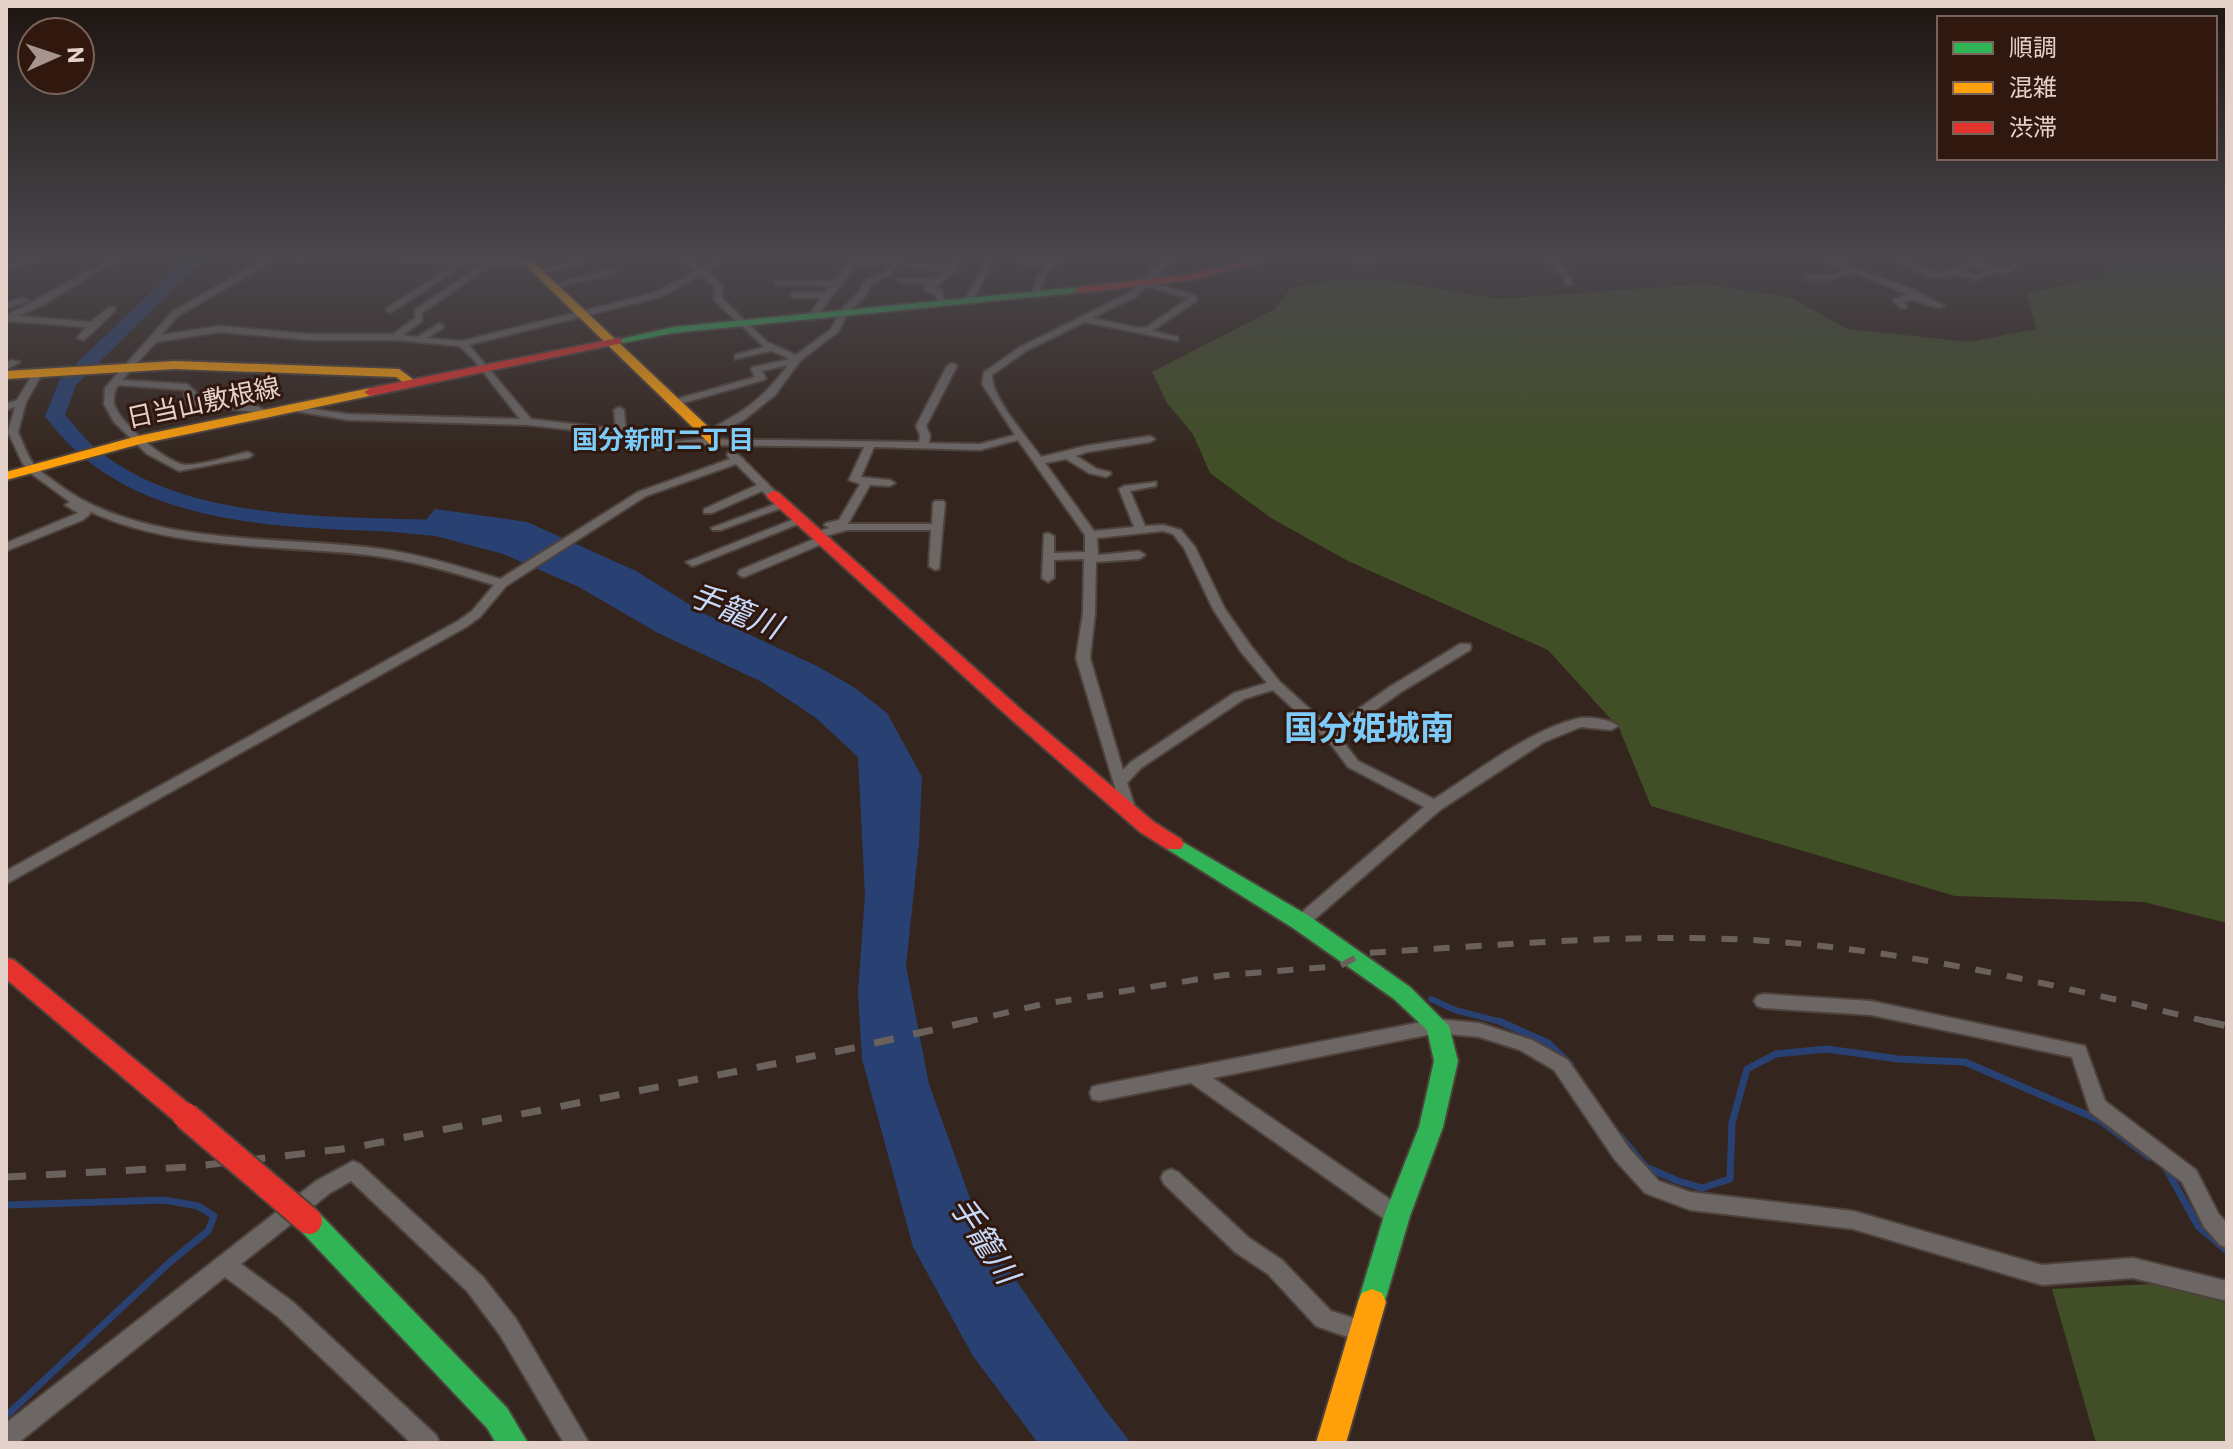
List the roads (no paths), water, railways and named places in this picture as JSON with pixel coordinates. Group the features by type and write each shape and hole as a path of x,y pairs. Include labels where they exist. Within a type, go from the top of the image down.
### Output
{"street":[{"path":"76,324 93,325"},
{"path":"167,324 118,373 110,388 109,404 118,420 135,441 190,473 248,455"},
{"path":"395,337 413,324"},
{"path":"155,339 220,329 300,337 395,337 462,344 543,324"},
{"path":"595,324 773,495 1019,717 1147,827 1301,922 1402,993 1437,1026 1446,1061 1431,1127 1397,1216 1331,1443"},
{"name":"日当山敷根線","path":"6,476 135,441 612,341 733,324"},
{"path":"746,324 771,348 796,360"},
{"path":"713,438 764,401 778,388 796,360 831,334 839,324"},
{"path":"1075,324 1023,349 987,374 987,384 1019,437 1091,535 1092,557 1083,658 1128,810"},
{"path":"1105,324 1175,339"},
{"path":"1139,331 1158,324"},
{"path":"81,338 93,325"},
{"path":"419,339 440,326"},
{"path":"462,344 528,422"},
{"path":"738,357 771,348"},
{"path":"676,402 761,378 756,369 796,360"},
{"name":"日当山敷根線","path":"9,368 40,374 118,373 211,366 399,373 412,383"},
{"path":"924,446 925,435 921,426 952,366"},
{"path":"118,373 187,387 191,392 189,402 256,409 266,414"},
{"path":"40,374 21,402 13,432 33,467 68,495 99,511 197,536 392,555 504,582"},
{"path":"6,407 21,402"},
{"path":"295,408 348,417 528,422 621,434 645,447 713,438 870,445 989,446 1019,437"},
{"path":"619,410 621,434"},
{"path":"1039,461 1085,449 1150,439"},
{"path":"870,445 854,480 890,483"},
{"path":"1068,455 1093,471 1106,474"},
{"path":"6,878 462,624 476,614 504,582 642,494 738,460"},
{"path":"692,562 843,522 866,482"},
{"path":"1141,530 1124,489 1152,484"},
{"path":"6,547 85,513 62,499 68,495"},
{"path":"708,511 773,495"},
{"path":"717,528 773,495"},
{"path":"935,566 939,503"},
{"path":"744,573 814,530 937,527"},
{"path":"1091,535 1168,529 1177,532 1186,541 1219,609 1275,685 1329,736 1353,764 1435,806"},
{"path":"1048,536 1048,578"},
{"path":"1048,557 1139,555"},
{"path":"1329,736 1396,689 1465,647"},
{"path":"1120,782 1136,765 1239,696 1275,685"},
{"path":"1301,922 1435,806 1539,739 1580,722 1611,726"},
{"path":"6,966 309,1221 497,1418 513,1443"},
{"path":"1763,1001 1871,1008 2079,1051 2097,1106 2189,1176 2211,1220 2227,1238"},
{"path":"1099,1093 1437,1026 1479,1030 1526,1045 1561,1065 1622,1154 1652,1187 1690,1201 1853,1220 2042,1275 2133,1268 2227,1291"},
{"path":"1193,1074 1397,1216"},
{"path":"6,1438 323,1187 353,1170 475,1284 508,1327 577,1443"},
{"path":"1171,1178 1242,1245 1275,1267 1324,1319 1362,1331"},
{"path":"225,1265 285,1309 428,1443"}],"water":[{"path":"435,509 527,522 636,571 703,613 819,667 855,688 887,713 922,777 919,843 906,966 929,1084 981,1229 1131,1443 1038,1443 973,1356 913,1247 862,1059 858,993 865,895 858,757 816,718 762,682 658,633 579,587 503,554 417,531"}],"waterway":[{"name":"手籠川","path":"129,324 67,383 55,416 90,455 135,483 186,502 241,514 461,528"},
{"path":"1431,999 1455,1010 1501,1022"},
{"path":"1501,1022 1548,1043 1571,1065"},
{"path":"1620,1136 1646,1167 1678,1181 1702,1188 1730,1179 1732,1123 1747,1069 1776,1054 1827,1049 1898,1059 1965,1062 2099,1120 2149,1157"},
{"path":"2167,1170 2198,1226 2227,1251"},
{"path":"6,1205 164,1200 198,1206 214,1216 208,1231 170,1262 6,1416"}],"railway":[{"path":"962,1023 1043,1004 1225,975 1340,966 1364,953 1656,938 1753,940 1870,952 1985,971 2213,1023"},
{"path":"6,1177 188,1167 351,1148 849,1049 971,1021"},
{"path":"2205,1021 2227,1026"}],"district":[{"name":"国分新町二丁目","path":"663,438"},
{"name":"国分姫城南","path":"1369,726"}]}
